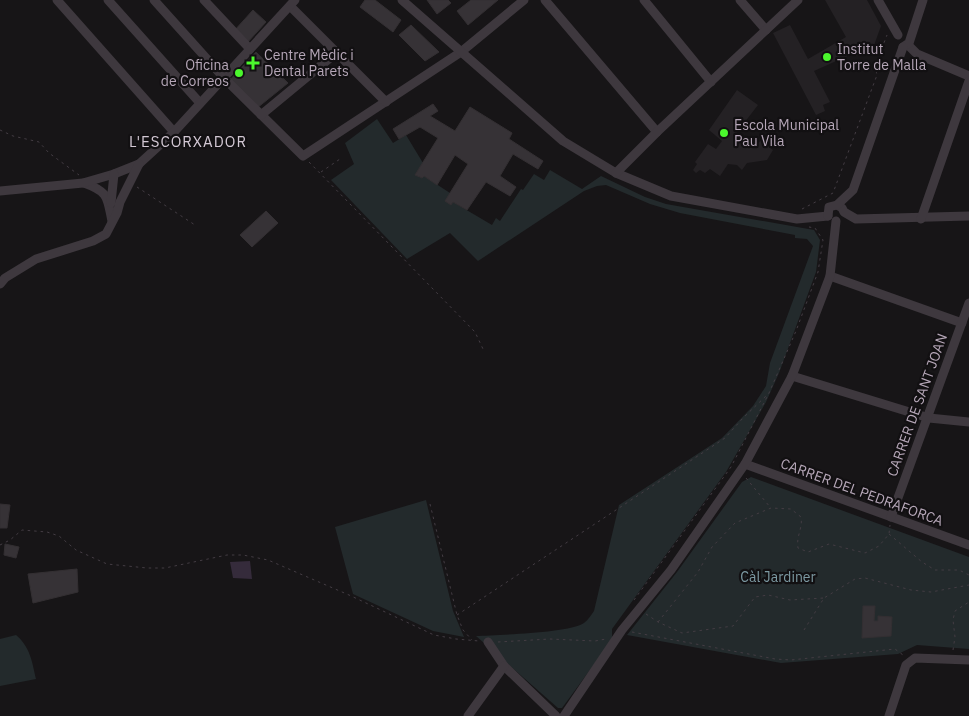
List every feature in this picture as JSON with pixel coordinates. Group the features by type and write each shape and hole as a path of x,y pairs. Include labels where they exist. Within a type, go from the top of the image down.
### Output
{"street":[{"path":"57,0 174,132"},
{"path":"108,0 200,103"},
{"path":"154,0 224,78 303,156 461,52 524,0"},
{"path":"204,0 250,49"},
{"path":"402,0 563,141 616,173 671,196 797,219 828,216"},
{"path":"545,0 657,132"},
{"path":"644,0 711,82"},
{"path":"740,0 766,30"},
{"path":"616,173 798,0"},
{"path":"878,0 898,35 896,39 897,44 907,43"},
{"path":"923,0 853,190 841,208 841,220 836,222 830,220 828,216 829,208 841,208 856,219 969,216"},
{"path":"3,192 87,182 139,164 174,132 293,3 336,52 386,102"},
{"path":"907,43 917,54 969,76"},
{"path":"261,115 336,52"},
{"path":"921,218 969,81"},
{"path":"0,284 5,278 36,259 93,241 106,234 139,164"},
{"path":"114,174 120,202"},
{"path":"110,210 114,174"},
{"path":"87,182 106,195 112,221"},
{"path":"564,716 636,606 671,570 742,468 792,376 830,276 836,222"},
{"path":"830,276 962,323"},
{"name":"CARRER DE SANT JOAN","path":"891,517 969,304"},
{"path":"792,376 928,418 969,422"},
{"name":"CARRER DEL PEDRAFORCA","path":"742,468 969,545"},
{"path":"488,642 504,666 556,716"},
{"path":"889,716 906,665 910,661 915,658 969,660"},
{"path":"468,716 504,666"}],"path":[{"path":"797,219 799,211 833,193 877,75 875,66 887,33"},
{"path":"0,130 13,136 39,142 87,182"},
{"path":"303,156 475,332 483,349"},
{"path":"321,173 340,160"},
{"path":"130,182 195,225"},
{"path":"805,226 815,228 823,240 818,272 770,393 731,466 636,606 658,622 682,633 733,626 755,597 768,595 790,600 824,598"},
{"path":"457,615 725,438 743,418 777,388"},
{"path":"742,468 771,508"},
{"path":"430,504 457,615 463,630 473,640"},
{"path":"658,622 698,572 712,547 735,522 771,508 791,509 801,516 802,524 797,540 798,548 808,552 828,544 865,552 879,546 889,534 891,517"},
{"path":"0,545 10,540 22,530 46,532 59,536 76,550 107,564 147,568 165,568 228,555 256,557 268,560 349,595 434,634 456,639 488,642 550,639 594,641 609,638"},
{"path":"889,534 922,562 936,570 959,570 969,575"},
{"path":"804,630 824,598 854,579 865,578 911,590 931,592 969,586"},
{"path":"952,660 955,637 953,620 955,612 969,602"},
{"path":"622,630 775,659 790,660 895,648 910,661"}],"shaded area":[{"name":"Institut Torre de Malla","path":"825,0 867,0 881,26 873,48 856,56 854,53 814,71 830,102 823,105 825,111 816,115 773,33 790,25 808,59 846,37"},
{"name":"Escola Municipal Pau Vila","path":"737,90 758,105 734,136 747,145 751,141 757,145 761,140 773,150 767,160 747,163 742,170 737,165 728,164 720,176 710,169 705,173 700,170 696,173 693,170 697,164 695,162 708,144 716,149 722,141 709,130"},
{"path":"250,561 252,579 233,578 230,562"}],"green space":[{"path":"377,119 393,143 406,135 423,163 416,175 421,178 424,176 450,193 451,205 453,202 492,225 496,218 500,221 521,189 523,190 534,174 544,180 550,170 582,189 601,176 645,197 666,204 814,230 820,240 816,272 779,373 766,402 726,472 612,629 612,640 562,708 558,708 476,636 533,633 564,629 584,623 588,619 594,611 619,505 722,438 753,406 766,386 770,363 813,246 807,239 795,238 795,235 680,213 650,204 606,185 584,191 478,261 450,233 407,259 331,180 354,164 345,143"},
{"name":"Càl Jardiner","path":"751,477 969,557 969,649 917,645 898,654 781,663 627,635 677,572 742,482"},
{"path":"426,500 453,611 464,637 433,631 353,594 335,527"},
{"path":"16,635 24,644 32,660 36,679 0,686 0,639"}],"building":[{"path":"365,0 375,0 401,20 393,32 360,7"},
{"path":"427,0 448,0 451,3 437,14"},
{"path":"471,0 498,0 468,25 457,11"},
{"path":"253,10 266,22 247,43 234,31"},
{"path":"411,25 439,52 425,61 399,35"},
{"path":"256,52 288,83 257,108 229,81"},
{"path":"433,104 438,111 430,116 455,131 470,107 512,133 509,139 543,161 538,169 513,154 500,176 516,187 510,196 486,182 467,210 453,202 451,205 445,201 468,164 455,155 437,185 424,176 422,178 415,175 438,138 420,127 399,139 393,129"},
{"path":"266,211 278,223 252,247 240,235"},
{"path":"0,504 10,505 7,528 0,528"},
{"path":"5,544 19,547 16,558 4,555"},
{"path":"77,569 78,592 33,603 28,574"},
{"path":"863,606 875,606 874,621 878,621 878,616 892,617 891,636 862,638"}],"place":[{"name":"Institut Torre de Malla","path":"827,57"},
{"name":"Centre Mèdic i Dental Parets","path":"253,63"},
{"name":"Oficina de Correos","path":"239,73"},
{"name":"Escola Municipal Pau Vila","path":"724,133"}],"district":[{"name":"L'ESCORXADOR","path":"188,141"}]}
